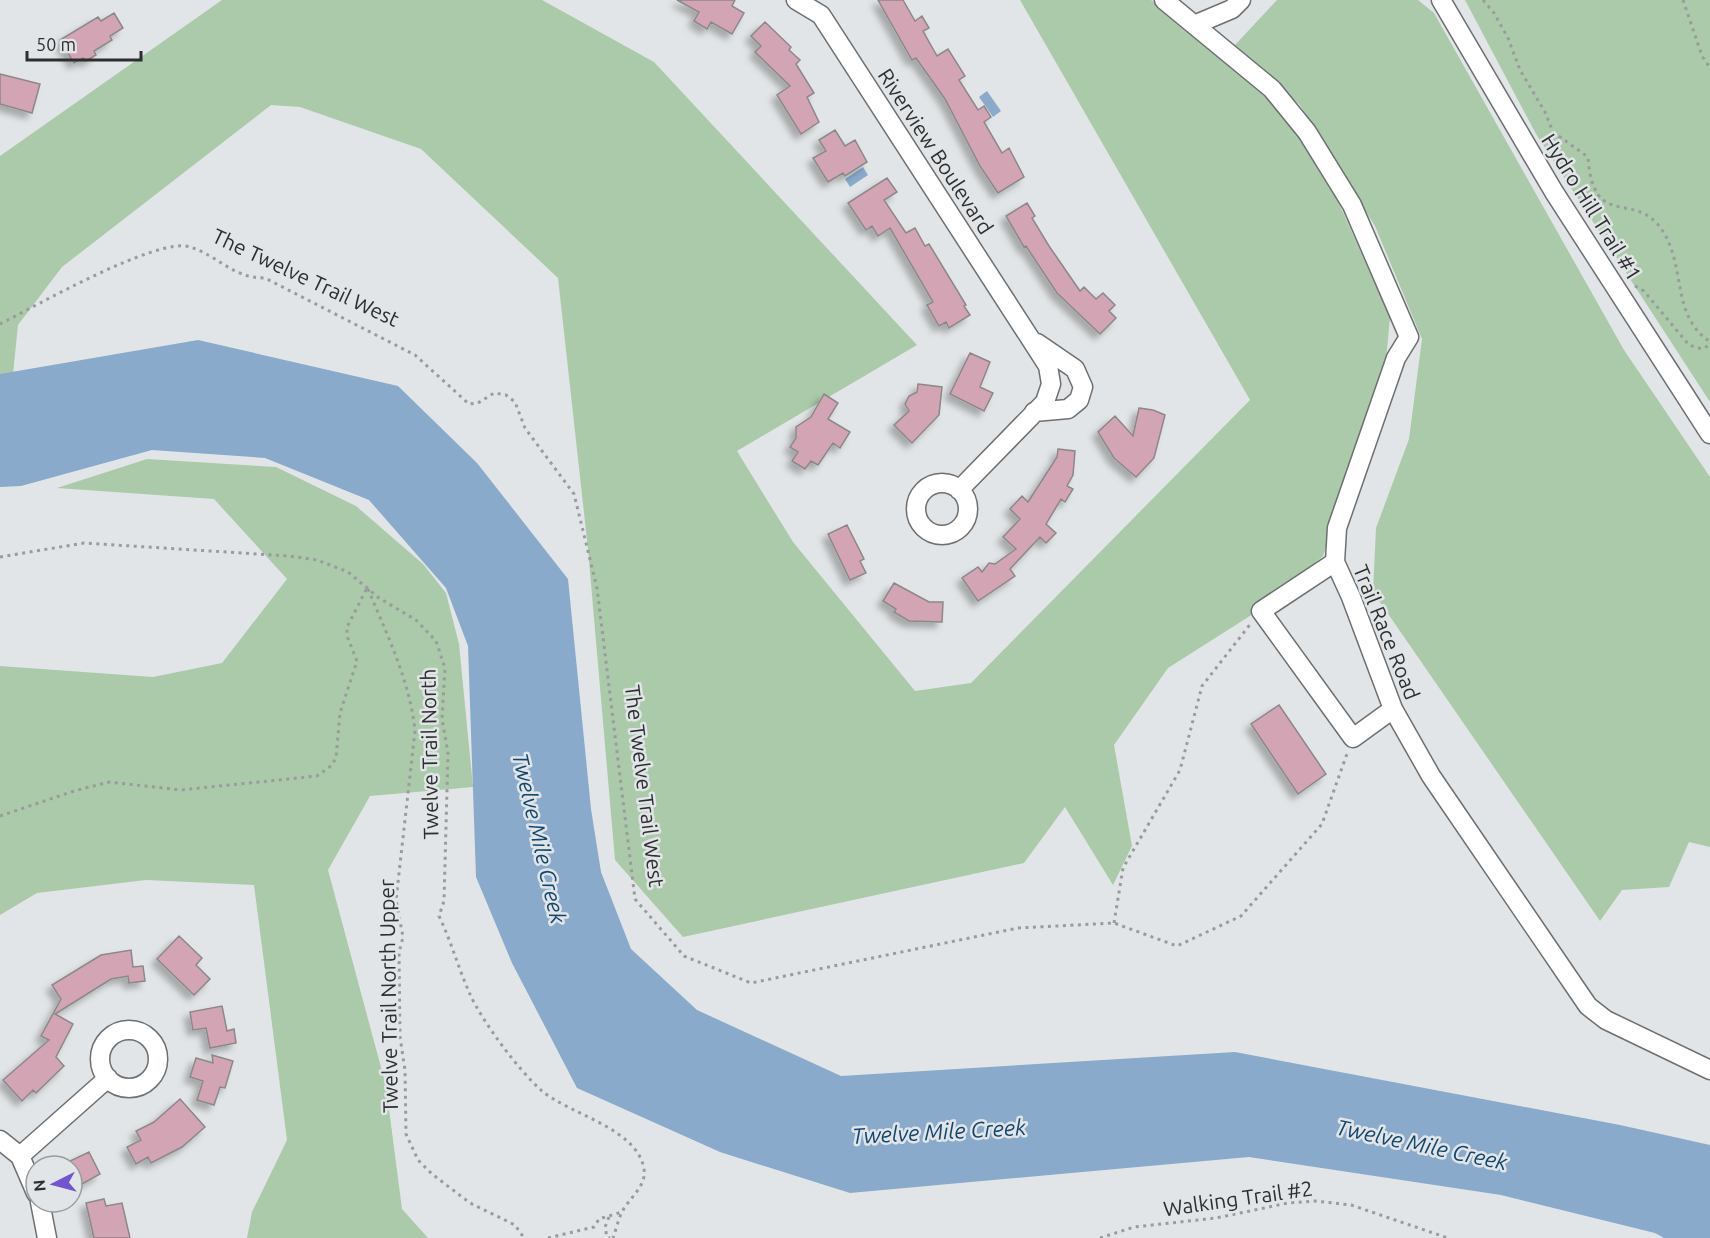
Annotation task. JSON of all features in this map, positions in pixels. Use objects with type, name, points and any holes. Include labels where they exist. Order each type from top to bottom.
[{"type":"street","name":"Riverview Boulevard","points":[[796,0],[821,15],[1046,362],[1051,379],[1047,399],[959,490]]},
{"type":"street","name":"Trail Race Road","points":[[1164,0],[1272,89],[1307,132],[1352,205],[1409,337],[1396,358],[1337,528],[1335,562],[1352,597],[1393,709],[1431,776],[1588,1006],[1606,1020],[1710,1070]]},
{"type":"street","points":[[1194,25],[1232,9],[1241,0]]},
{"type":"street","name":"Hydro Hill Trail #1","points":[[1441,0],[1554,192],[1710,434]]},
{"type":"street","name":"Riverview Boulevard","points":[[1028,337],[1075,369],[1083,387],[1079,400],[1068,409],[1034,412]]},
{"type":"street","points":[[1335,562],[1261,611],[1353,738],[1393,709]]},
{"type":"street","points":[[20,1156],[108,1078]]},
{"type":"street","points":[[0,1140],[20,1156],[24,1165]]},
{"type":"street","points":[[42,1214],[47,1238]]},
{"type":"path","points":[[1483,0],[1494,13],[1508,38],[1520,70],[1545,112],[1553,132],[1588,157],[1590,182],[1598,197],[1613,205],[1643,214],[1661,228],[1672,249],[1684,311],[1696,332],[1710,343],[1702,349],[1689,345],[1644,291],[1615,277],[1610,280]]},
{"type":"path","points":[[1683,0],[1702,56],[1710,68]]},
{"type":"path","name":"The Twelve Trail West","points":[[0,324],[122,263],[169,247],[189,246],[248,278],[265,278],[415,355],[469,404],[478,403],[494,393],[506,395],[515,402],[525,428],[574,494],[597,588],[635,899],[684,956],[751,983],[1018,928],[1114,923],[1177,946],[1241,916],[1322,824],[1353,738]]},
{"type":"path","name":"Twelve Trail North","points":[[0,557],[84,543],[289,556],[317,561],[348,572],[367,588],[416,620],[435,640],[445,668],[442,719],[448,753],[444,901],[439,916],[454,948],[470,993],[508,1052],[542,1090],[570,1109],[622,1136],[637,1150],[644,1170],[641,1187],[622,1212],[612,1238]]},
{"type":"path","points":[[0,816],[74,791],[109,782],[181,790],[317,776],[331,766],[336,758],[340,713],[357,661],[347,636],[347,627],[367,588]]},
{"type":"path","name":"Twelve Trail North Upper","points":[[367,588],[400,668],[412,707],[415,731],[396,900],[403,937],[399,953],[400,1037],[405,1070],[406,1134],[418,1160],[432,1174],[470,1203],[515,1225],[524,1238]]},
{"type":"path","points":[[1114,923],[1123,868],[1180,770],[1202,686],[1261,611]]},
{"type":"path","name":"Walking Trail #2","points":[[1100,1238],[1134,1227],[1216,1218],[1288,1203],[1315,1201],[1351,1205],[1448,1238]]},
{"type":"path","points":[[548,1238],[594,1227],[600,1218],[622,1212]]},
{"type":"path","points":[[609,1217],[605,1227],[607,1237],[612,1238]]},
{"type":"green space","points":[[222,0],[542,0],[654,62],[917,345],[737,451],[793,542],[915,691],[971,683],[1250,400],[1020,0],[1151,0],[1264,91],[1319,159],[1390,317],[1383,393],[1323,556],[1253,614],[1168,668],[1114,745],[1132,846],[1113,885],[1065,807],[1024,863],[683,937],[615,860],[588,549],[558,278],[421,149],[300,107],[271,105],[62,267],[18,325],[13,374],[0,375],[0,156]]},
{"type":"green space","points":[[1277,0],[1418,0],[1434,13],[1624,350],[1710,477],[1710,847],[1689,842],[1669,887],[1622,890],[1600,921],[1373,592],[1376,528],[1409,439],[1422,339],[1375,226],[1300,105],[1235,45]]},
{"type":"green space","points":[[1465,0],[1710,0],[1710,402],[1536,134]]},
{"type":"green space","points":[[147,459],[276,467],[356,506],[423,564],[446,593],[459,644],[473,787],[370,796],[328,870],[386,1086],[402,1209],[428,1238],[247,1238],[252,1212],[287,1140],[254,885],[146,880],[37,893],[0,915],[0,666],[153,677],[222,663],[287,579],[214,499],[57,488]]},
{"type":"water","points":[[987,91],[1001,111],[993,117],[979,97]]},
{"type":"water","points":[[863,167],[868,175],[850,187],[845,179]]},
{"type":"water","name":"Twelve Mile Creek","points":[[198,340],[398,386],[477,463],[568,579],[591,809],[601,872],[631,949],[697,1010],[841,1076],[1235,1052],[1620,1125],[1710,1145],[1710,1238],[1664,1238],[1655,1233],[1501,1195],[1249,1157],[850,1193],[720,1152],[577,1088],[512,963],[476,877],[468,646],[446,588],[369,500],[265,458],[152,450],[21,486],[0,487],[0,374]]},
{"type":"building","points":[[677,0],[735,0],[732,6],[744,13],[732,34],[711,22],[707,29],[694,21],[699,12]]},
{"type":"building","points":[[878,0],[903,0],[915,21],[922,16],[929,28],[923,31],[937,56],[948,49],[965,76],[959,80],[978,110],[984,106],[991,117],[984,122],[1002,153],[1009,148],[1024,177],[998,193],[980,166],[945,99],[916,58],[912,60]]},
{"type":"building","points":[[114,13],[123,28],[110,36],[112,40],[94,51],[96,55],[86,61],[83,58],[74,63],[60,40],[98,17],[101,21]]},
{"type":"building","points":[[765,22],[791,47],[789,50],[800,60],[796,64],[814,93],[807,97],[819,122],[801,134],[777,95],[790,86],[755,52],[761,46],[751,36]]},
{"type":"building","points":[[0,74],[40,84],[32,113],[0,104]]},
{"type":"building","points":[[835,130],[845,146],[855,140],[867,162],[845,176],[843,173],[828,182],[813,158],[826,151],[819,140]]},
{"type":"building","points":[[887,178],[897,192],[884,200],[906,233],[915,228],[925,246],[929,244],[966,305],[964,306],[970,315],[949,328],[946,322],[939,326],[927,305],[933,302],[890,228],[878,236],[872,226],[866,230],[848,203]]},
{"type":"building","points":[[1027,203],[1035,216],[1032,218],[1080,291],[1084,287],[1096,299],[1103,293],[1115,305],[1109,311],[1116,318],[1100,334],[1057,293],[1026,246],[1024,247],[1006,216]]},
{"type":"building","points":[[970,353],[990,362],[980,387],[993,393],[984,411],[950,394]]},
{"type":"building","points":[[918,384],[942,387],[939,415],[912,443],[894,425],[909,411],[905,404],[909,396],[917,392]]},
{"type":"building","points":[[824,394],[838,403],[828,419],[850,432],[840,448],[833,443],[818,465],[811,461],[805,469],[792,461],[798,452],[790,447],[796,438],[796,427],[811,417]]},
{"type":"building","points":[[1139,408],[1165,415],[1154,458],[1136,477],[1114,458],[1098,432],[1115,416],[1133,436]]},
{"type":"building","points":[[1058,449],[1075,451],[1073,475],[1067,486],[1073,489],[1065,502],[1061,499],[1046,524],[1056,533],[1046,543],[1040,537],[1010,569],[1015,576],[978,601],[962,578],[978,567],[982,572],[989,563],[995,564],[1016,549],[1003,537],[1020,519],[1010,509],[1022,496],[1028,502],[1057,457]]},
{"type":"building","points":[[847,525],[864,559],[860,561],[866,573],[850,580],[828,534]]},
{"type":"building","points":[[894,583],[929,602],[943,602],[942,622],[909,621],[894,612],[896,609],[883,601]]},
{"type":"building","points":[[1279,705],[1326,774],[1298,794],[1251,724]]},
{"type":"building","points":[[179,936],[202,958],[196,965],[210,979],[194,995],[157,959]]},
{"type":"building","points":[[131,950],[133,967],[143,966],[145,981],[129,983],[128,976],[111,979],[55,1014],[73,1024],[56,1057],[64,1066],[36,1093],[33,1090],[22,1101],[3,1080],[49,1040],[41,1036],[61,999],[52,985],[101,955]]},
{"type":"building","points":[[222,1006],[227,1031],[234,1029],[236,1043],[210,1048],[206,1028],[193,1030],[190,1012]]},
{"type":"building","points":[[212,1055],[233,1061],[225,1088],[220,1087],[214,1105],[197,1100],[203,1081],[190,1077],[196,1058],[213,1063]]},
{"type":"building","points":[[180,1099],[205,1127],[182,1147],[151,1163],[148,1157],[136,1164],[127,1147],[141,1140],[136,1131],[154,1122]]},
{"type":"building","points":[[89,1152],[100,1174],[84,1183],[84,1154]]},
{"type":"building","points":[[104,1199],[106,1206],[122,1203],[130,1238],[94,1238],[86,1203]]}]
